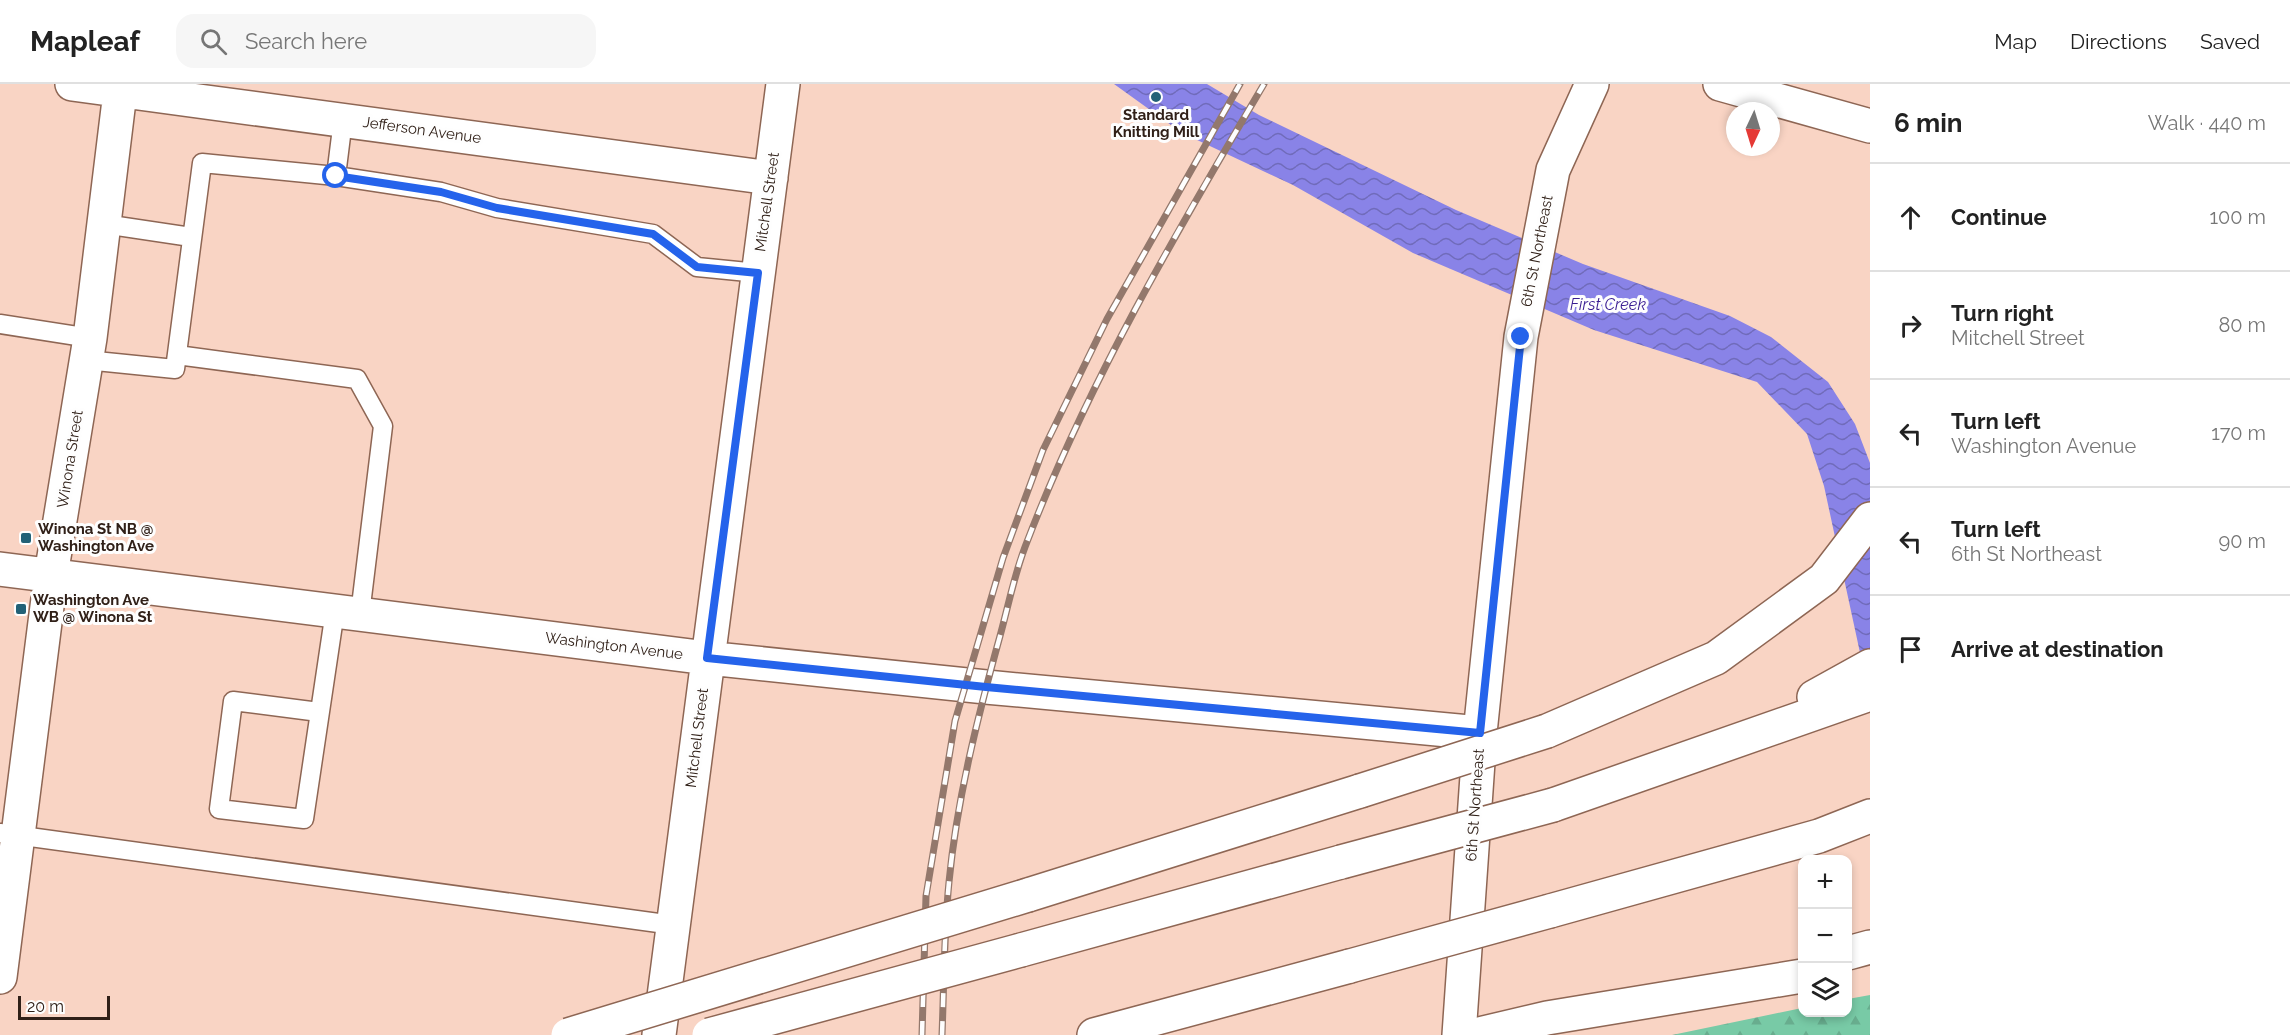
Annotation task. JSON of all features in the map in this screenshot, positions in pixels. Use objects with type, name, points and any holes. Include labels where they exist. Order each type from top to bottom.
[{"type":"main road","name":"Jefferson Avenue","points":[[72,84],[121,87],[343,120],[771,178]]},
{"type":"main road","name":"Mitchell Street","points":[[659,1035],[783,84]]},
{"type":"main road","name":"6th St Northeast","points":[[1459,1035],[1480,733],[1521,337],[1553,171],[1592,84]]},
{"type":"main road","points":[[1720,84],[1870,126]]},
{"type":"main road","name":"Winona Street","points":[[0,977],[8,834],[88,349],[121,87]]},
{"type":"main road","points":[[568,1035],[1028,895],[1547,731],[1716,658],[1824,579],[1870,519]]},
{"type":"main road","name":"Washington Avenue","points":[[0,569],[707,658],[986,687],[1480,733]]},
{"type":"main road","points":[[1720,747],[1870,666]]},
{"type":"main road","points":[[709,1035],[1553,804],[1870,694]]},
{"type":"main road","points":[[1094,1035],[1740,859],[1819,836],[1870,816]]},
{"type":"main road","points":[[1852,952],[1870,947]]},
{"type":"main road","points":[[1852,969],[1870,967]]},
{"type":"main road","points":[[1742,985],[1798,968]]},
{"type":"main road","points":[[1475,1035],[1547,1018],[1798,977]]},
{"type":"lane","points":[[336,176],[343,120]]},
{"type":"lane","points":[[0,324],[88,349],[175,369],[202,163],[336,176],[441,192],[497,208],[653,234],[697,267],[758,273]]},
{"type":"lane","points":[[104,224],[191,237]]},
{"type":"lane","points":[[177,355],[357,378],[383,426],[348,612],[319,712],[304,819],[219,809],[233,701],[319,712]]},
{"type":"lane","points":[[8,834],[673,925]]},
{"type":"green space","points":[[1870,995],[1870,1035],[1672,1035],[1798,1009],[1798,1017],[1852,1017],[1852,998]]},
{"type":"water","name":"First Creek","points":[[1114,84],[1207,84],[1259,115],[1456,210],[1583,264],[1730,316],[1771,337],[1828,382],[1855,424],[1870,463],[1870,699],[1824,486],[1807,434],[1757,382],[1594,330],[1413,253],[1293,185],[1195,139],[1171,125]]},
{"type":"railway","points":[[922,1035],[926,896],[955,721],[1003,558],[1043,450],[1107,319],[1240,84]]},
{"type":"railway","points":[[942,1035],[947,901],[957,819],[976,727],[1021,558],[1049,486],[1105,368],[1166,253],[1264,84]]},
{"type":"place","name":"Standard Knitting Mill","points":[[1156,97]]},
{"type":"place","name":"Winona St NB @ Washington Ave","points":[[26,538]]},
{"type":"place","name":"Washington Ave WB @ Winona St","points":[[21,609]]},
{"type":"route","points":[[336,176],[441,192],[497,208],[653,234],[697,267],[758,273],[707,658],[986,687],[1480,733],[1521,337]]}]
